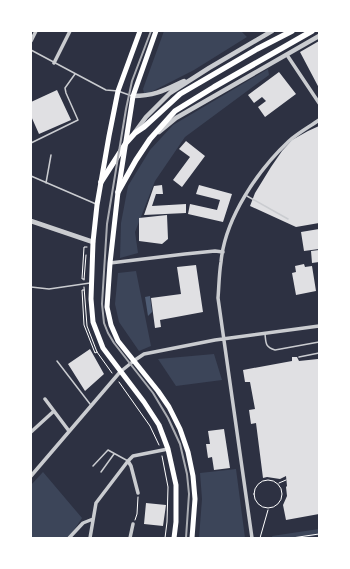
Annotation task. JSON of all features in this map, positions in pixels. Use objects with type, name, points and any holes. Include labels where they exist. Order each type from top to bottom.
[{"type":"highway","points":[[101,182],[126,143],[135,132],[144,126],[180,94],[257,49],[292,31]]},
{"type":"highway","points":[[118,192],[150,139],[175,111],[312,31]]},
{"type":"main road","points":[[140,31],[118,91],[101,182],[93,242],[91,299],[93,322],[103,348],[144,402],[159,425],[168,449],[176,485],[176,522],[174,538]]},
{"type":"main road","points":[[156,31],[133,96],[118,192],[110,263],[107,307],[111,325],[118,341],[169,407],[180,429],[188,452],[193,476],[195,498],[192,538]]},
{"type":"street","points":[[31,42],[36,31]]},
{"type":"street","points":[[54,63],[70,31]]},
{"type":"street","points":[[135,132],[146,117],[170,93],[272,31]]},
{"type":"street","points":[[150,139],[176,118],[319,36]]},
{"type":"street","points":[[287,55],[319,103]]},
{"type":"street","points":[[133,96],[145,96],[161,93],[209,68]]},
{"type":"street","points":[[252,538],[218,298],[221,261],[234,216],[245,195],[268,164],[290,140],[319,120]]},
{"type":"street","points":[[31,221],[93,242]]},
{"type":"street","points":[[110,263],[215,251],[223,252]]},
{"type":"street","points":[[31,476],[120,372],[144,354],[223,339],[319,326]]},
{"type":"street","points":[[46,399],[69,431]]},
{"type":"street","points":[[31,432],[54,411]]},
{"type":"street","points":[[90,538],[96,503],[128,461],[133,456],[168,449]]},
{"type":"street","points":[[128,461],[131,466],[138,493]]},
{"type":"street","points":[[69,538],[83,523],[93,519]]},
{"type":"street","points":[[130,538],[133,524]]},
{"type":"lane","points":[[31,50],[106,90],[118,91],[133,96]]},
{"type":"lane","points":[[31,143],[78,120],[65,88],[75,74]]},
{"type":"lane","points":[[46,183],[51,155]]},
{"type":"lane","points":[[31,176],[97,205]]},
{"type":"lane","points":[[245,195],[288,219]]},
{"type":"lane","points":[[31,287],[49,290],[92,283]]},
{"type":"lane","points":[[264,334],[269,348],[275,350],[319,342]]},
{"type":"lane","points":[[299,357],[319,353]]},
{"type":"lane","points":[[57,361],[91,406]]},
{"type":"lane","points":[[93,466],[108,450],[128,461]]},
{"type":"lane","points":[[101,472],[114,454]]},
{"type":"path","points":[[84,279],[87,247]]},
{"type":"path","points":[[84,290],[82,290],[84,325],[95,353],[97,352],[150,426],[160,450]]},
{"type":"path","points":[[165,538],[168,487],[162,456],[164,456],[170,488],[170,509]]},
{"type":"path","points":[[264,480],[269,480],[278,484],[283,492],[281,502],[274,508],[269,509],[264,508],[254,499],[255,490],[264,480]]},
{"type":"path","points":[[278,484],[286,480]]},
{"type":"path","points":[[133,524],[137,514],[138,493]]},
{"type":"path","points":[[260,538],[269,509]]},
{"type":"path","points":[[292,538],[319,534]]},
{"type":"shaded area","points":[[164,31],[241,31],[247,37],[194,70],[149,93],[144,93],[143,89]]},
{"type":"shaded area","points":[[268,69],[269,75],[185,137],[155,181],[135,232],[138,253],[120,258],[121,223],[128,186],[150,150],[173,125]]},
{"type":"shaded area","points":[[136,271],[151,346],[139,351],[119,322],[115,304],[118,273]]},
{"type":"shaded area","points":[[150,296],[152,312],[148,316],[145,297]]},
{"type":"shaded area","points":[[214,354],[222,380],[176,386],[158,359]]},
{"type":"shaded area","points":[[236,469],[245,538],[199,538],[202,499],[200,473]]},
{"type":"shaded area","points":[[43,472],[82,518],[72,533],[66,538],[31,538],[31,485]]},
{"type":"shaded area","points":[[319,529],[319,535],[302,538],[273,538],[272,536]]},
{"type":"building","points":[[319,41],[319,88],[300,52]]},
{"type":"building","points":[[279,72],[296,94],[265,117],[258,107],[266,101],[262,97],[254,103],[248,95]]},
{"type":"building","points":[[57,90],[71,120],[39,134],[31,116],[31,102]]},
{"type":"building","points":[[319,126],[319,223],[296,227],[250,206],[255,193],[282,151],[292,140]]},
{"type":"building","points":[[186,141],[205,156],[182,187],[173,180],[190,157],[179,149]]},
{"type":"building","points":[[162,185],[163,194],[156,194],[152,206],[186,204],[186,213],[144,215],[154,186]]},
{"type":"building","points":[[199,185],[232,194],[223,222],[188,214],[190,204],[217,210],[220,200],[196,194]]},
{"type":"building","points":[[167,215],[168,239],[162,244],[139,241],[139,218]]},
{"type":"building","points":[[319,229],[319,249],[304,251],[301,232]]},
{"type":"building","points":[[319,250],[319,262],[312,263],[311,251]]},
{"type":"building","points":[[304,264],[305,267],[312,266],[316,291],[296,295],[292,273],[296,272],[295,266]]},
{"type":"building","points":[[196,265],[203,312],[160,320],[161,327],[155,328],[151,298],[181,294],[177,267]]},
{"type":"building","points":[[90,349],[104,374],[85,391],[68,364]]},
{"type":"building","points":[[292,357],[297,357],[299,361],[318,359],[319,514],[286,520],[283,505],[287,496],[286,476],[280,479],[267,477],[263,478],[256,423],[251,424],[249,410],[255,409],[250,382],[245,382],[243,370],[292,361]]},
{"type":"building","points":[[224,429],[230,468],[214,470],[212,457],[208,458],[206,444],[210,444],[208,431]]},
{"type":"building","points":[[146,503],[166,505],[163,526],[144,524]]},
{"type":"railway","points":[[151,31],[132,81],[126,109],[107,224],[102,304],[104,323],[108,333],[153,393],[168,418],[180,444],[187,474],[189,494],[186,538]]}]
